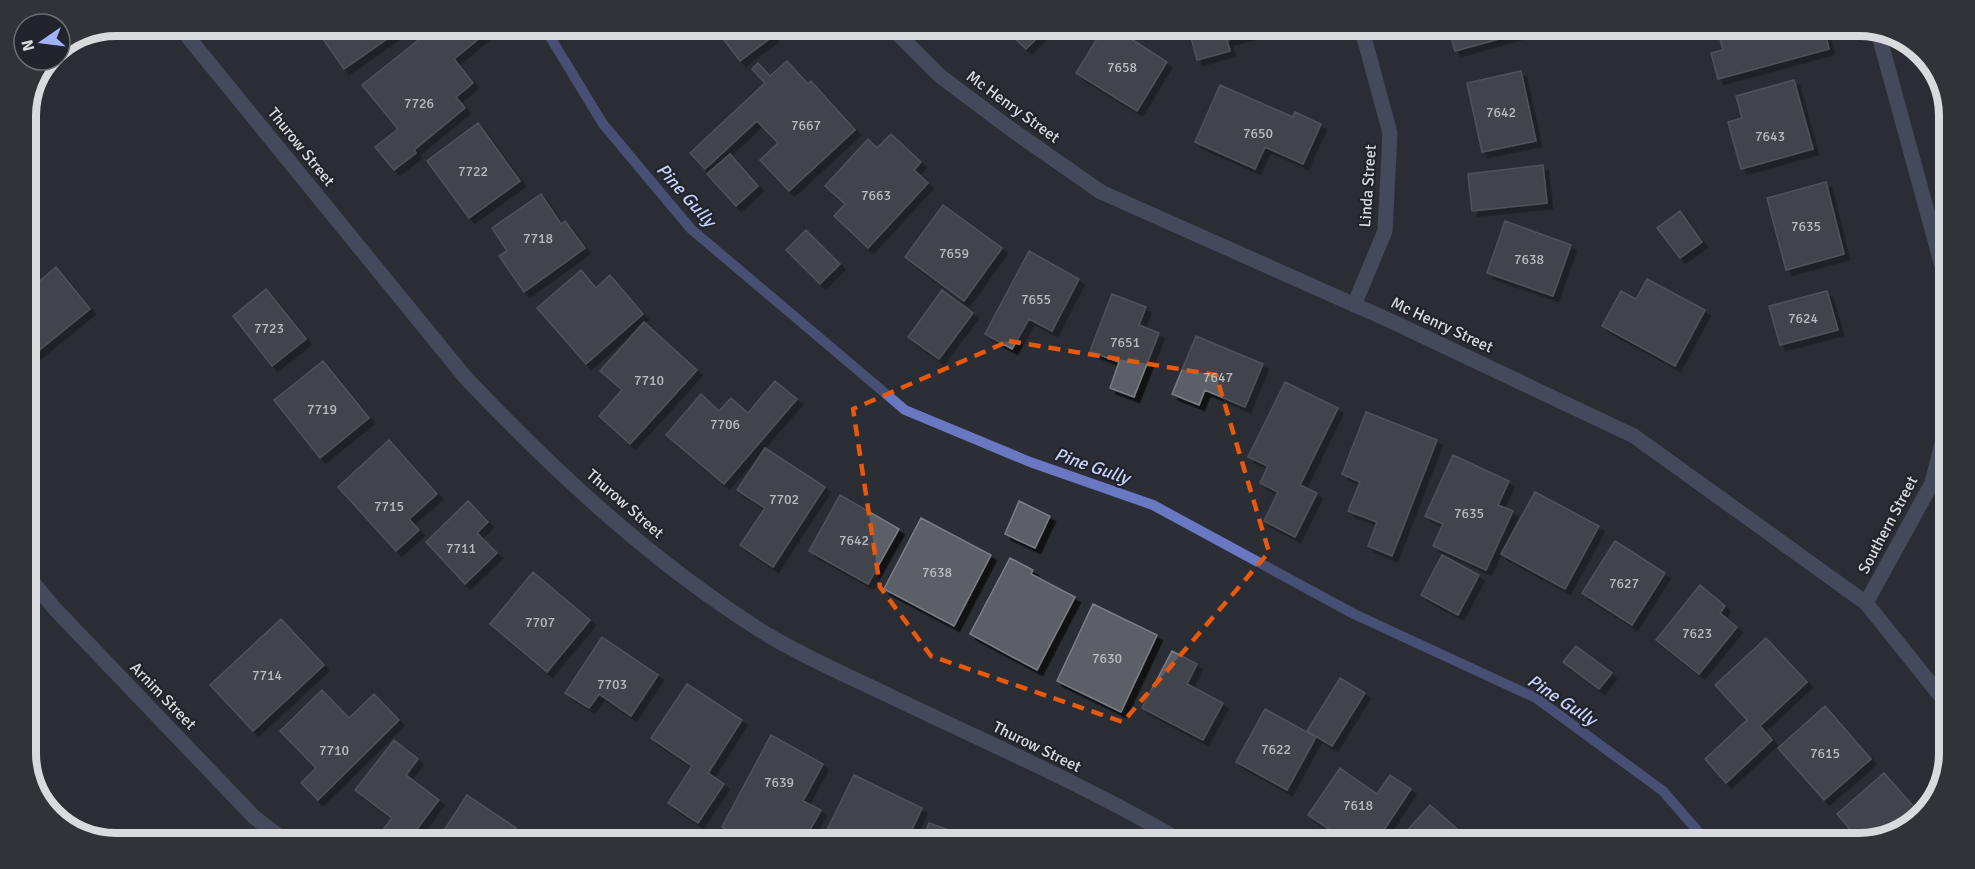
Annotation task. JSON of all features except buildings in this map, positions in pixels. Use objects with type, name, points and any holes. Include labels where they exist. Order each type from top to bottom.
[{"type":"street","name":"Thurow Street","points":[[187,36],[465,377],[508,422],[632,536],[683,577],[768,635],[822,664],[1132,812],[1167,833]]},
{"type":"street","name":"Mc Henry Street","points":[[901,36],[940,76],[1101,192],[1354,305],[1634,436],[1866,603],[1939,694]]},
{"type":"street","name":"Linda Street","points":[[1354,305],[1385,231],[1390,133],[1364,36]]},
{"type":"street","points":[[1880,39],[1939,255]]},
{"type":"street","name":"Southern Street","points":[[1866,603],[1932,483],[1939,455]]},
{"type":"street","name":"Arnim Street","points":[[36,586],[55,609],[254,817],[275,833]]},
{"type":"highlighted area","points":[[1009,341],[1216,375],[1269,552],[1123,722],[931,656],[880,587],[853,409]]},
{"type":"waterway","name":"Pine Gully","points":[[549,36],[603,124],[691,229],[905,410],[1030,462],[1153,505],[1354,614],[1536,698],[1663,791],[1699,833]]}]
